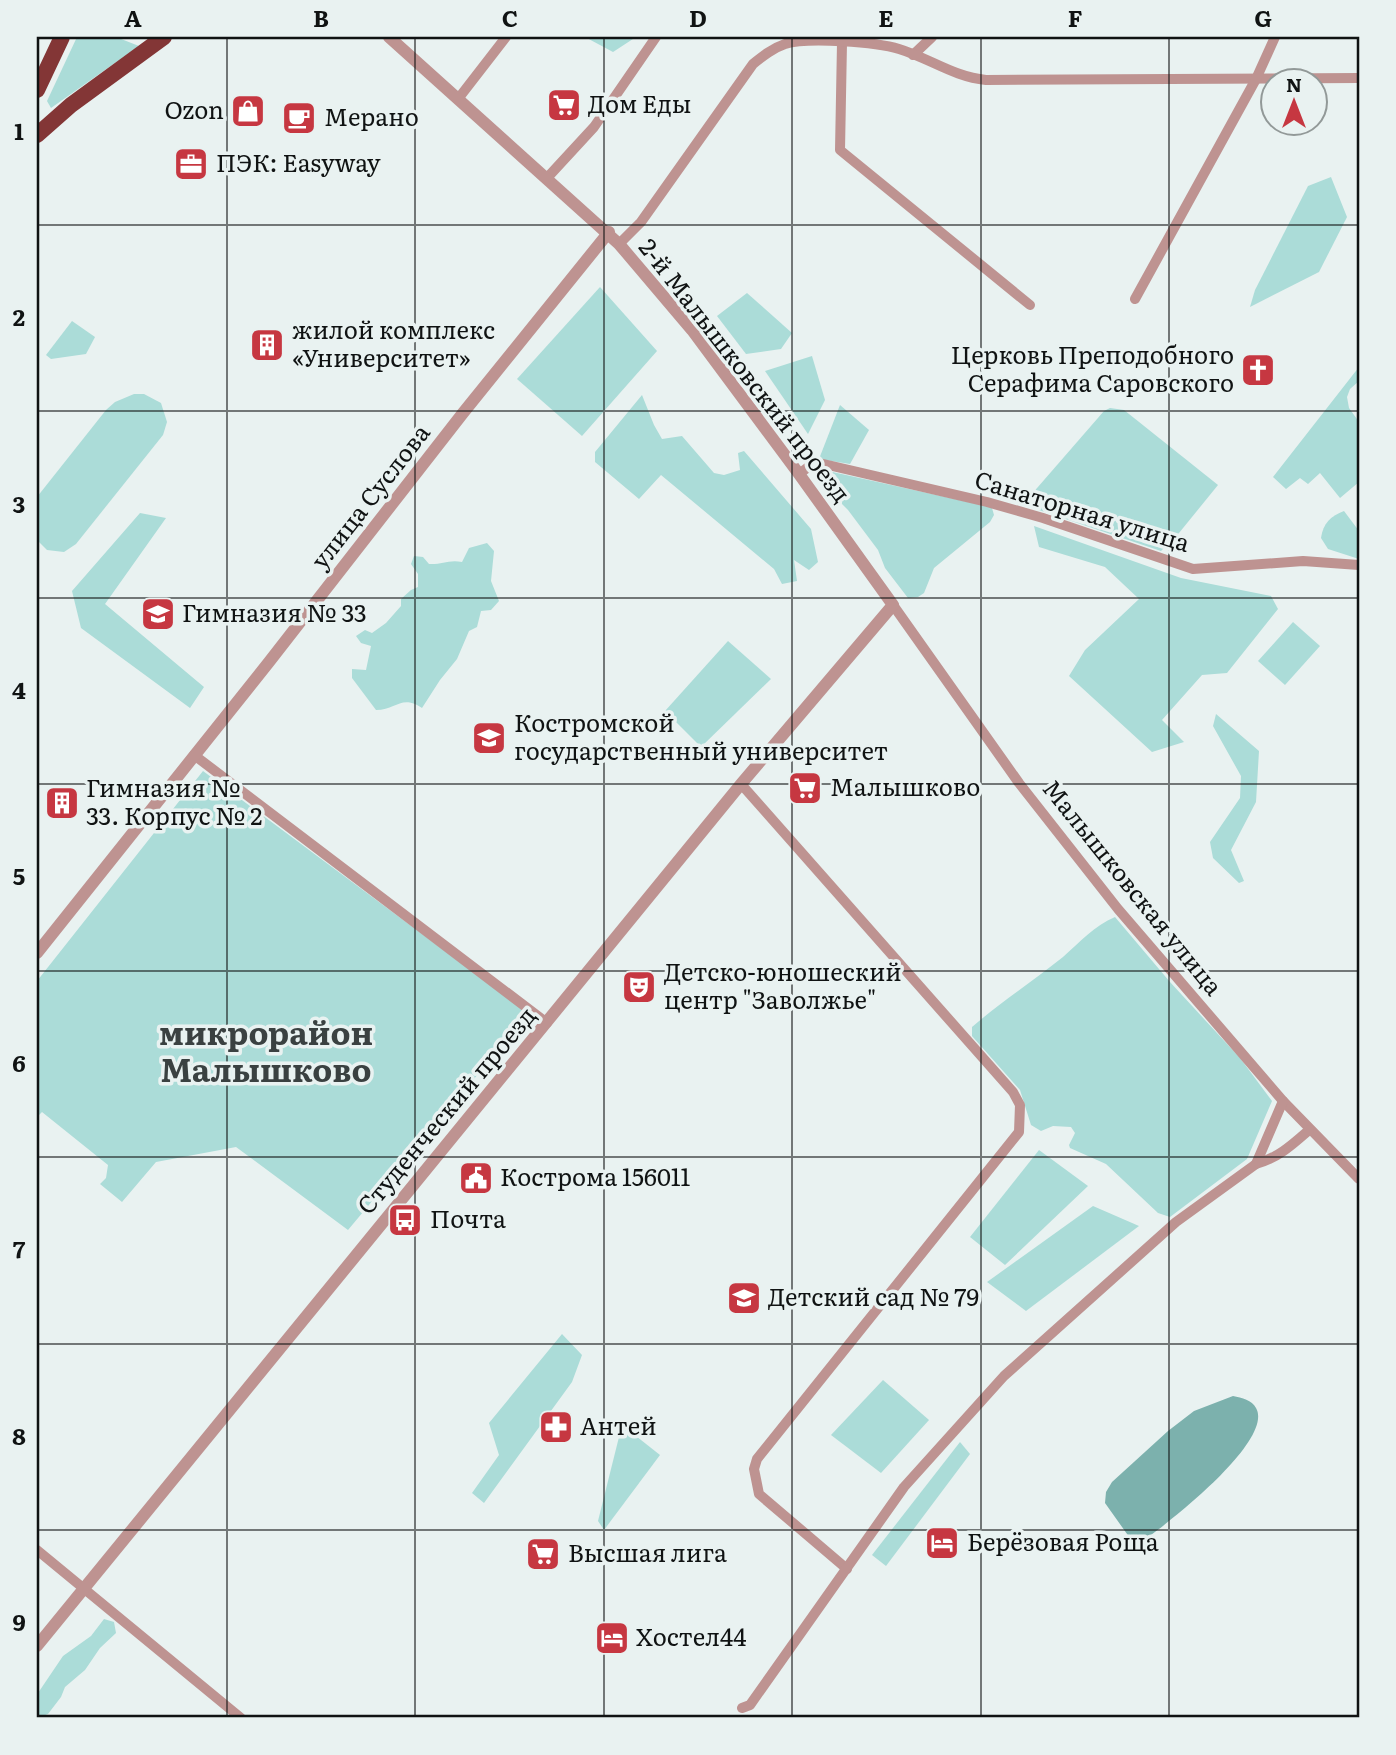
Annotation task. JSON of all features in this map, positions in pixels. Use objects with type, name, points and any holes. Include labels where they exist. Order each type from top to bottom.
[{"type":"highway","points":[[37,90],[62,37]]},
{"type":"highway","points":[[37,135],[71,106],[164,37]]},
{"type":"street","name":"2-й Малышковский проезд","points":[[389,37],[609,232],[692,330],[800,474],[893,606]]},
{"type":"street","points":[[458,99],[506,37]]},
{"type":"street","points":[[547,178],[594,127],[656,37]]},
{"type":"street","points":[[914,55],[932,37]]},
{"type":"street","points":[[1135,299],[1256,79],[1275,37]]},
{"type":"street","points":[[619,244],[641,222],[753,64],[770,50],[786,44],[802,41],[882,45],[914,55],[956,74],[986,80],[1359,78]]},
{"type":"street","points":[[842,43],[840,150],[1030,304]]},
{"type":"street","name":"улица Суслова","points":[[37,953],[609,232]]},
{"type":"street","name":"Санаторная улица","points":[[800,474],[815,462],[987,502],[1043,518],[1193,569],[1303,561],[1359,565]]},
{"type":"street","name":"Студенческий проезд","points":[[37,1646],[741,784],[893,606]]},
{"type":"street","name":"Малышковская улица","points":[[893,606],[1019,783],[1118,909],[1283,1101],[1359,1180]]},
{"type":"street","points":[[194,755],[547,1023]]},
{"type":"street","points":[[741,784],[1013,1092],[1020,1105],[1019,1132],[757,1458],[754,1469],[759,1494],[847,1569]]},
{"type":"street","points":[[1256,1164],[1283,1101]]},
{"type":"street","points":[[742,1708],[750,1705],[904,1487],[1003,1376],[1176,1222],[1256,1164],[1269,1160],[1309,1130]]},
{"type":"street","points":[[37,1550],[241,1718]]},
{"type":"shaded area","points":[[77,37],[116,37],[139,46],[51,108],[47,101]]},
{"type":"shaded area","points":[[585,37],[636,37],[613,52]]},
{"type":"shaded area","points":[[1331,177],[1347,217],[1319,272],[1250,307],[1255,290],[1308,186]]},
{"type":"shaded area","points":[[600,287],[657,351],[582,436],[517,379]]},
{"type":"shaded area","points":[[747,293],[792,333],[781,349],[746,354],[717,316]]},
{"type":"shaded area","points":[[72,321],[95,337],[86,354],[51,359],[46,355]]},
{"type":"shaded area","points":[[812,356],[825,400],[808,434],[765,371]]},
{"type":"shaded area","points":[[1359,367],[1359,381],[1350,389],[1347,397],[1349,408],[1359,422],[1359,482],[1340,498],[1320,473],[1308,484],[1300,478],[1286,489],[1273,477]]},
{"type":"shaded area","points":[[134,394],[144,394],[161,403],[167,422],[163,435],[76,544],[64,552],[47,550],[37,540],[37,497],[106,410],[115,402]]},
{"type":"shaded area","points":[[642,395],[662,439],[682,436],[714,473],[724,475],[740,470],[738,453],[744,451],[811,529],[818,562],[809,570],[794,560],[797,581],[782,584],[774,569],[661,475],[639,499],[595,462],[595,452]]},
{"type":"shaded area","points":[[840,405],[869,430],[850,464],[819,459]]},
{"type":"shaded area","points":[[1110,408],[1124,410],[1218,485],[1161,551],[1030,507],[1031,495],[1104,411]]},
{"type":"shaded area","points":[[828,471],[986,506],[992,508],[994,515],[990,522],[934,568],[924,593],[908,598],[885,568],[878,550],[848,510],[823,485],[822,475]]},
{"type":"shaded area","points":[[1344,511],[1359,531],[1359,559],[1328,549],[1321,538],[1328,521]]},
{"type":"shaded area","points":[[140,513],[166,518],[105,604],[204,687],[190,708],[81,628],[72,591]]},
{"type":"shaded area","points":[[1034,526],[1181,578],[1271,596],[1278,609],[1227,673],[1202,675],[1162,720],[1184,742],[1152,752],[1069,676],[1085,650],[1139,599],[1105,567],[1039,547]]},
{"type":"shaded area","points":[[487,543],[494,551],[491,581],[499,601],[491,610],[481,611],[477,627],[469,631],[457,659],[422,708],[404,702],[376,710],[352,678],[352,669],[366,670],[371,646],[361,643],[356,636],[365,630],[372,633],[386,623],[401,606],[401,599],[418,587],[418,574],[411,564],[414,556],[423,557],[429,564],[462,562],[469,548]]},
{"type":"shaded area","points":[[1293,622],[1320,646],[1285,685],[1258,661]]},
{"type":"shaded area","points":[[728,641],[771,679],[701,747],[665,711]]},
{"type":"shaded area","points":[[1216,714],[1259,751],[1256,802],[1231,850],[1244,881],[1239,883],[1213,858],[1210,842],[1240,798],[1241,776],[1213,726]]},
{"type":"shaded area","points":[[203,771],[528,1013],[446,1113],[443,1111],[438,1117],[440,1120],[348,1230],[236,1147],[156,1162],[122,1202],[100,1184],[106,1178],[108,1165],[42,1112],[37,1117],[37,981]]},
{"type":"shaded area","points":[[1115,917],[1240,1058],[1272,1101],[1247,1159],[1170,1217],[1158,1213],[1106,1164],[1070,1148],[1075,1133],[1071,1127],[1053,1126],[1041,1131],[1031,1125],[1020,1090],[972,1036],[972,1027],[1063,957],[1094,929]]},
{"type":"shaded area","points":[[1039,1150],[1088,1186],[1005,1265],[970,1237]]},
{"type":"shaded area","points":[[1093,1206],[1139,1226],[1026,1311],[987,1282]]},
{"type":"shaded area","points":[[562,1334],[582,1355],[572,1382],[484,1503],[472,1493],[499,1455],[489,1423]]},
{"type":"shaded area","points":[[883,1380],[929,1420],[881,1473],[831,1435]]},
{"type":"shaded area","points":[[1233,1396],[1249,1401],[1256,1408],[1257,1423],[1249,1441],[1214,1482],[1170,1521],[1138,1544],[1132,1541],[1105,1503],[1106,1492],[1112,1482],[1194,1411]]},
{"type":"shaded area","points":[[622,1425],[660,1455],[604,1530],[598,1521]]},
{"type":"shaded area","points":[[960,1442],[970,1454],[886,1566],[872,1555]]},
{"type":"shaded area","points":[[104,1619],[114,1622],[116,1633],[100,1648],[85,1670],[65,1687],[48,1714],[37,1718],[38,1693],[63,1656],[91,1636]]},
{"type":"place","name":"Дом Еды","points":[[564,105]]},
{"type":"place","name":"Ozon","points":[[248,111]]},
{"type":"place","name":"Мерано","points":[[299,118]]},
{"type":"place","name":"ПЭК: Easyway","points":[[191,164]]},
{"type":"place","name":"жилой комплекс «Университет»","points":[[267,345]]},
{"type":"place","name":"Церковь Преподобного Серафима Саровского","points":[[1258,370]]},
{"type":"place","name":"Гимназия № 33","points":[[158,614]]},
{"type":"place","name":"Костромской государственный университет","points":[[489,738]]},
{"type":"place","name":"Малышково","points":[[805,788]]},
{"type":"place","name":"Гимназия № 33. Корпус № 2","points":[[62,803]]},
{"type":"place","name":"Детско-юношеский центр \"Заволжье\"","points":[[639,987]]},
{"type":"place","name":"Кострома 156011","points":[[476,1178]]},
{"type":"place","name":"Почта","points":[[405,1220]]},
{"type":"place","name":"Детский сад № 79","points":[[744,1298]]},
{"type":"place","name":"Антей","points":[[556,1427]]},
{"type":"place","name":"Берёзовая Роща","points":[[942,1543]]},
{"type":"place","name":"Высшая лига","points":[[543,1554]]},
{"type":"place","name":"Хостел44","points":[[612,1638]]},
{"type":"district","name":"микрорайон Малышково","points":[[266,1052]]}]
